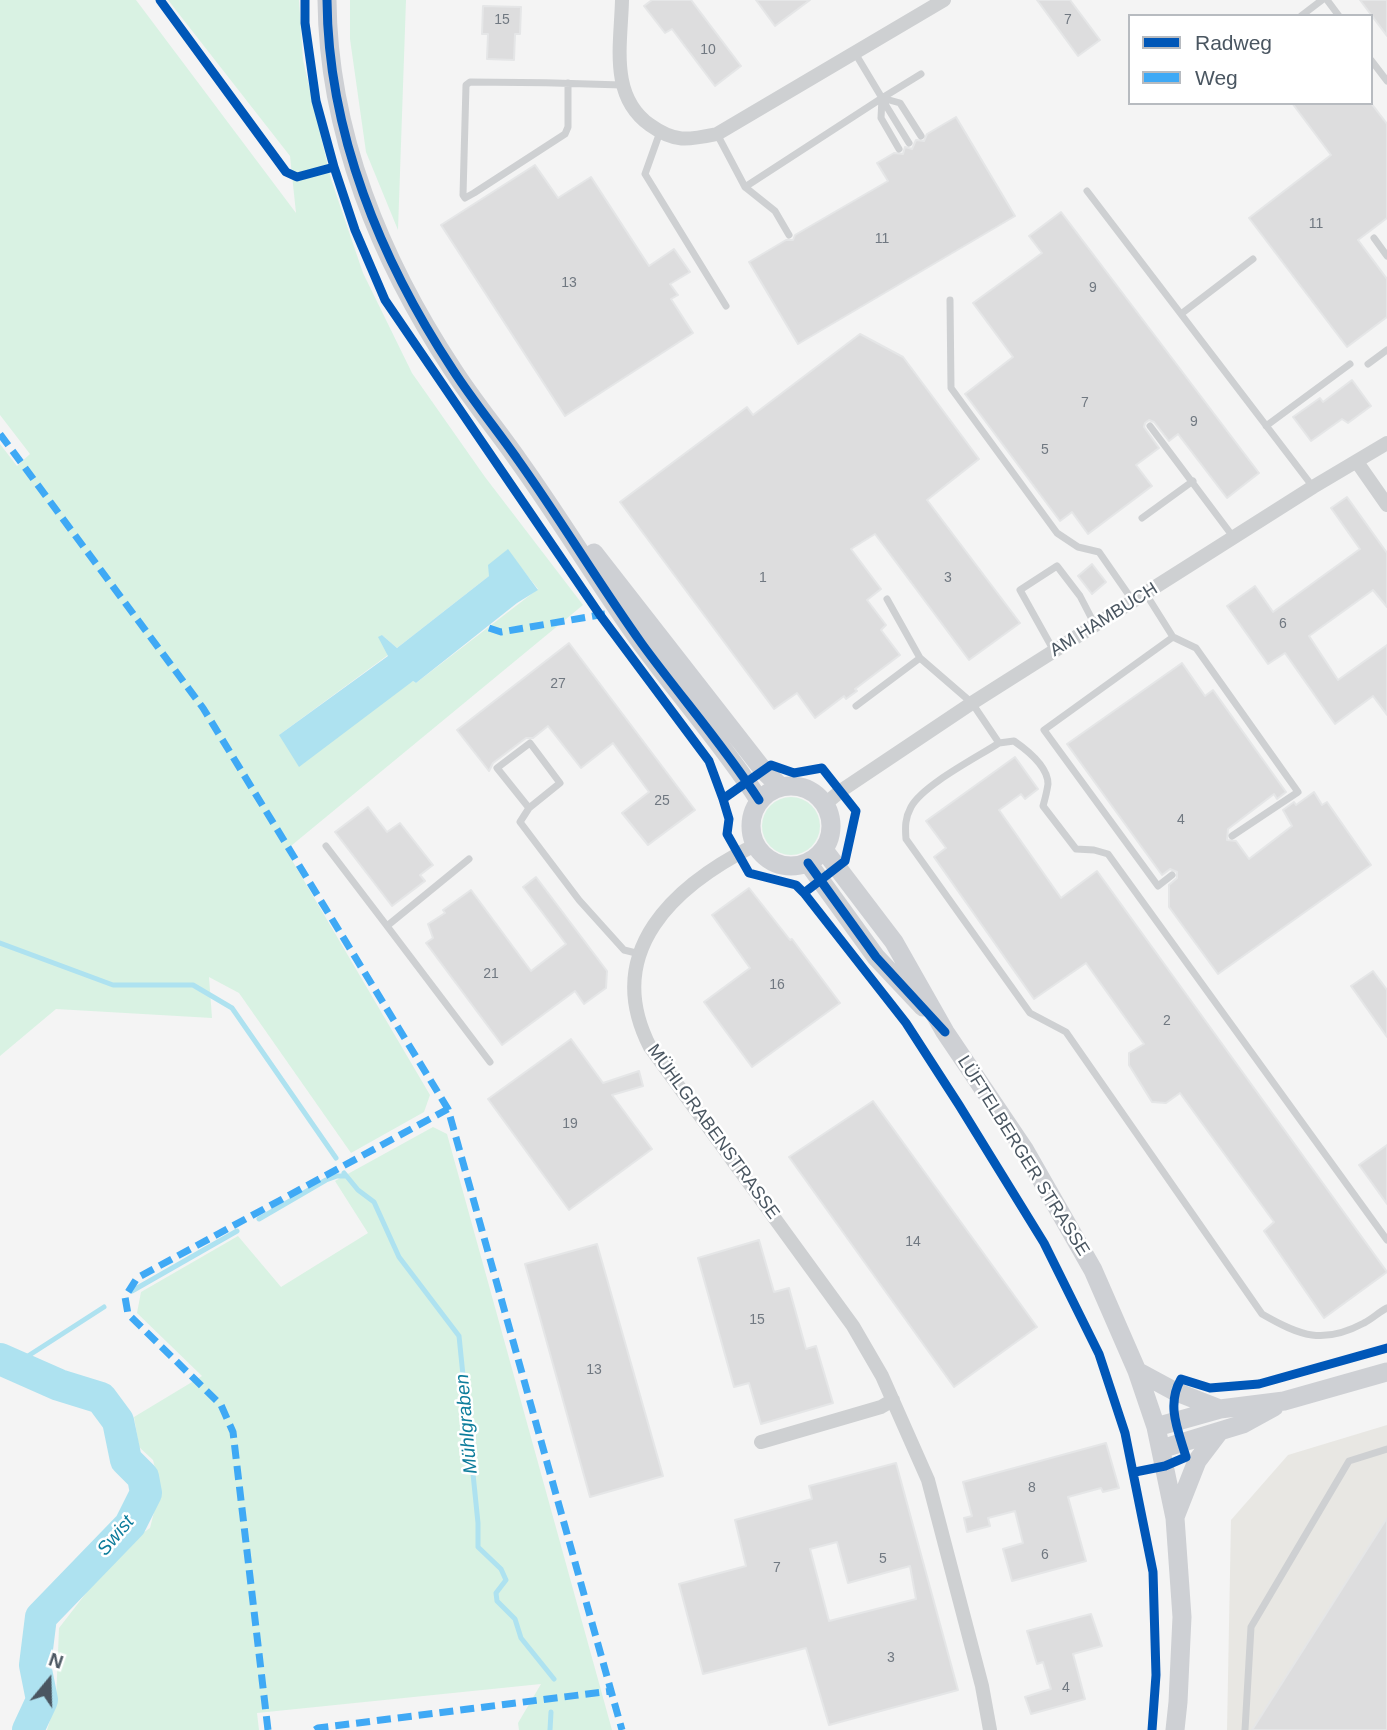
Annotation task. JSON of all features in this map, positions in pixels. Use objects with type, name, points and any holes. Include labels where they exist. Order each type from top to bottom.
[{"type":"main road","points":[[327,0],[332,66],[344,128],[365,204],[403,288],[453,371],[519,461],[619,611],[760,800]]},
{"type":"main road","points":[[519,461],[632,600],[764,771],[781,787]]},
{"type":"main road","points":[[781,787],[806,788],[825,804],[832,827],[829,839],[824,850],[808,863],[784,866],[762,855],[751,834],[753,810],[769,792],[781,787]]},
{"type":"main road","name":"LÜFTELBERGER STRASSE","points":[[824,850],[894,942],[946,1032],[1024,1149],[1093,1269],[1137,1371],[1156,1427],[1175,1518],[1182,1617],[1175,1730]]},
{"type":"main road","name":"LÜFTELBERGER STRASSE","points":[[808,863],[876,957],[946,1032]]},
{"type":"main road","points":[[1137,1371],[1174,1391],[1220,1409]]},
{"type":"main road","points":[[1156,1427],[1220,1409],[1284,1401],[1387,1372]]},
{"type":"main road","points":[[1161,1449],[1243,1424],[1284,1401]]},
{"type":"main road","points":[[1175,1518],[1198,1461],[1219,1432]]},
{"type":"street","points":[[622,0],[620,68],[622,85],[629,103],[636,113],[660,132],[677,139],[694,139],[716,134],[944,0]]},
{"type":"street","name":"AM HAMBUCH","points":[[825,804],[972,703],[1387,443]]},
{"type":"street","points":[[1357,462],[1387,505]]},
{"type":"street","name":"MÜHLGRABENSTRASSE","points":[[755,845],[692,885],[655,920],[640,954],[634,981],[636,1016],[650,1047],[853,1326],[893,1400],[928,1480],[982,1686],[990,1730]]},
{"type":"street","points":[[761,1442],[881,1407],[893,1400]]},
{"type":"lane","points":[[1304,14],[1325,0],[1337,14]]},
{"type":"lane","points":[[855,53],[909,143]]},
{"type":"lane","points":[[1373,63],[1387,81]]},
{"type":"lane","points":[[745,187],[921,74]]},
{"type":"lane","points":[[568,83],[568,127],[565,134],[466,198],[463,195],[466,85],[470,82],[568,83],[622,85]]},
{"type":"lane","points":[[882,98],[900,103],[920,136]]},
{"type":"lane","points":[[882,98],[881,118],[899,149]]},
{"type":"lane","points":[[660,132],[645,174],[726,306]]},
{"type":"lane","points":[[716,134],[745,187],[775,211],[789,235]]},
{"type":"lane","points":[[1087,191],[1313,487]]},
{"type":"lane","points":[[1374,238],[1387,256]]},
{"type":"lane","points":[[1181,314],[1254,259]]},
{"type":"lane","points":[[950,300],[951,387],[1057,533],[1078,547],[1099,552],[1173,638],[1196,648],[1298,792],[1232,836]]},
{"type":"lane","points":[[1368,364],[1387,350]]},
{"type":"lane","points":[[1266,426],[1350,364]]},
{"type":"lane","points":[[1150,426],[1234,538]]},
{"type":"lane","points":[[1142,518],[1192,481]]},
{"type":"lane","points":[[1055,651],[1020,590],[1057,566],[1080,596],[1095,626]]},
{"type":"lane","points":[[887,599],[920,658],[972,703],[999,743]]},
{"type":"lane","points":[[1172,875],[1158,886],[1044,730],[1173,638]]},
{"type":"lane","points":[[856,706],[920,658]]},
{"type":"lane","points":[[1387,1240],[1108,855],[1094,850],[1076,849],[1043,806],[1048,781],[1044,770],[1029,751],[1014,741],[999,743],[921,793],[905,820],[906,839],[1030,1013],[1066,1032],[1262,1314],[1308,1336],[1336,1336],[1367,1322],[1387,1308]]},
{"type":"lane","points":[[529,808],[497,768],[530,743],[560,783],[529,808],[520,822],[562,878],[624,950],[640,954]]},
{"type":"lane","points":[[326,846],[490,1062]]},
{"type":"lane","points":[[387,926],[469,859]]},
{"type":"lane","points":[[1245,1730],[1251,1627],[1349,1461],[1387,1449]]},
{"type":"shaded area","points":[[1387,1425],[1387,1730],[1227,1730],[1231,1520],[1288,1455]]},
{"type":"green space","points":[[0,0],[136,0],[296,213],[290,156],[168,0],[299,0],[303,60],[331,179],[363,273],[412,373],[485,477],[583,605],[286,850],[430,1095],[424,1112],[351,1153],[239,993],[209,977],[212,1018],[56,1009],[0,1056],[0,444],[17,466],[30,454],[0,415]],"holes":[[[507,550],[538,589],[416,683],[413,681],[279,735],[388,655],[382,635],[397,648],[489,576]]]},
{"type":"green space","points":[[350,0],[406,0],[398,230],[366,152],[350,39]]},
{"type":"green space","points":[[791,797],[802,799],[815,810],[820,826],[818,837],[807,850],[791,855],[780,853],[767,842],[762,826],[764,815],[775,802]]},
{"type":"green space","points":[[433,1127],[447,1134],[612,1730],[519,1730],[518,1723],[541,1684],[257,1713],[259,1730],[47,1730],[56,1701],[59,1628],[121,1548],[150,1528],[160,1488],[153,1460],[139,1447],[134,1417],[202,1376],[137,1313],[141,1292],[238,1236],[281,1287],[368,1233],[335,1181]]},
{"type":"water","points":[[508,549],[538,590],[517,603],[416,683],[413,681],[299,767],[279,735],[388,656],[378,637],[382,635],[397,648],[489,576],[488,565]]},
{"type":"building","points":[[652,0],[691,0],[741,66],[715,86],[672,29],[665,33],[644,6]]},
{"type":"building","points":[[756,0],[810,0],[775,26]]},
{"type":"building","points":[[1037,0],[1070,0],[1100,40],[1078,56]]},
{"type":"building","points":[[1360,0],[1387,0],[1387,36],[1373,14]]},
{"type":"building","points":[[483,6],[521,7],[520,34],[515,34],[514,60],[487,59],[488,34],[482,34]]},
{"type":"building","points":[[1294,105],[1373,105],[1387,124],[1387,218],[1358,240],[1387,279],[1387,317],[1347,347],[1249,218],[1331,155]]},
{"type":"building","points":[[956,117],[1015,216],[798,344],[749,262],[786,240],[793,240],[795,235],[888,181],[877,163],[894,153],[903,154],[905,147],[912,149],[916,140],[924,141],[927,134]]},
{"type":"building","points":[[535,165],[558,198],[591,177],[649,266],[674,249],[690,272],[670,284],[678,295],[671,299],[693,333],[565,416],[441,225]]},
{"type":"building","points":[[1061,212],[1259,473],[1227,498],[1178,434],[1169,441],[1154,422],[1149,420],[1144,427],[1159,448],[1136,465],[1152,486],[1088,534],[1072,512],[1060,521],[965,394],[1013,357],[973,303],[1042,253],[1029,236]]},
{"type":"building","points":[[860,334],[903,357],[979,459],[927,500],[1020,623],[969,660],[875,534],[851,549],[881,589],[867,600],[886,625],[881,630],[900,655],[855,689],[857,691],[846,699],[844,696],[815,718],[797,693],[774,709],[620,502],[747,407],[753,415]]},
{"type":"building","points":[[1352,380],[1371,406],[1348,423],[1342,419],[1311,441],[1293,417],[1320,398],[1323,402]]},
{"type":"building","points":[[1347,497],[1387,553],[1387,607],[1373,590],[1309,636],[1338,680],[1387,645],[1387,715],[1373,696],[1335,724],[1285,653],[1268,664],[1227,606],[1255,586],[1273,612],[1360,549],[1331,508]]},
{"type":"building","points":[[1092,564],[1106,582],[1092,594],[1078,576]]},
{"type":"building","points":[[569,643],[695,810],[648,845],[622,813],[649,792],[613,743],[581,768],[548,726],[533,738],[526,738],[493,763],[489,771],[457,730]]},
{"type":"building","points":[[1182,663],[1205,696],[1213,690],[1286,792],[1277,799],[1274,794],[1228,829],[1227,840],[1236,841],[1249,859],[1292,826],[1283,810],[1294,802],[1296,805],[1314,792],[1322,805],[1327,802],[1371,865],[1218,974],[1169,907],[1169,885],[1177,878],[1177,872],[1170,869],[1162,875],[1067,744]]},
{"type":"building","points":[[1015,757],[1038,789],[1025,799],[1021,794],[999,810],[1061,898],[1097,871],[1387,1272],[1324,1318],[1264,1231],[1274,1222],[1180,1093],[1166,1103],[1152,1102],[1129,1065],[1129,1053],[1144,1044],[1086,963],[1034,999],[934,857],[946,848],[926,821]]},
{"type":"building","points":[[368,807],[387,832],[400,823],[433,865],[420,875],[425,881],[392,906],[335,832]]},
{"type":"building","points":[[536,877],[607,971],[606,988],[584,1004],[575,991],[502,1045],[426,943],[433,938],[428,924],[471,890],[531,971],[566,944],[523,887]]},
{"type":"building","points":[[749,888],[840,1003],[752,1067],[704,1002],[750,968],[712,915]]},
{"type":"building","points":[[1373,971],[1387,990],[1387,1037],[1351,986]]},
{"type":"building","points":[[571,1039],[603,1083],[639,1071],[643,1086],[612,1095],[652,1149],[569,1210],[488,1099]]},
{"type":"building","points":[[873,1101],[1037,1327],[954,1387],[789,1157]]},
{"type":"building","points":[[1387,1145],[1387,1204],[1359,1165]]},
{"type":"building","points":[[759,1240],[774,1292],[789,1288],[806,1349],[816,1346],[833,1403],[761,1424],[749,1383],[734,1387],[698,1258]]},
{"type":"building","points":[[597,1244],[663,1476],[590,1497],[525,1264]]},
{"type":"building","points":[[1106,1443],[1119,1488],[1103,1492],[1101,1488],[1068,1497],[1086,1561],[1012,1581],[1003,1549],[1023,1543],[1015,1511],[988,1518],[990,1526],[967,1532],[964,1518],[972,1516],[963,1482]]},
{"type":"building","points":[[896,1463],[958,1690],[829,1725],[806,1648],[703,1674],[679,1584],[746,1566],[735,1520],[812,1499],[809,1486]],"holes":[[[837,1542],[848,1583],[910,1566],[916,1599],[829,1621],[810,1549]]]},
{"type":"building","points":[[1387,1518],[1387,1730],[1252,1730]]},
{"type":"building","points":[[1091,1614],[1102,1646],[1073,1654],[1085,1699],[1031,1714],[1025,1697],[1051,1689],[1043,1662],[1037,1664],[1027,1631]]},
{"type":"waterway","name":"Mühlgraben","points":[[0,943],[113,985],[193,985],[232,1008],[336,1158]]},
{"type":"waterway","name":"Mühlgraben","points":[[344,1173],[358,1190],[374,1202],[399,1257],[459,1336],[478,1523],[478,1547],[501,1569],[506,1580],[496,1593],[497,1601],[515,1619],[521,1638],[554,1679]]},
{"type":"waterway","points":[[259,1219],[326,1180],[346,1176]]},
{"type":"waterway","points":[[132,1291],[237,1231]]},
{"type":"waterway","points":[[14,1365],[104,1307]]},
{"type":"waterway","name":"Swist","points":[[0,1359],[59,1385],[101,1398],[118,1421],[126,1460],[143,1477],[146,1493],[130,1525],[41,1617],[35,1665],[42,1700],[28,1730]]},
{"type":"waterway","name":"Mühlgraben","points":[[550,1730],[551,1712]]},
{"type":"marked path","points":[[0,434],[203,708],[448,1109],[622,1730]]},
{"type":"marked path","points":[[489,628],[501,632],[605,614]]},
{"type":"marked path","points":[[268,1730],[233,1432],[221,1405],[128,1314],[125,1297],[137,1278],[448,1109]]},
{"type":"marked path","points":[[315,1730],[611,1691]]},
{"type":"cycle path","points":[[160,0],[286,172],[297,177],[334,167]]},
{"type":"cycle path","points":[[305,0],[305,23],[316,101],[355,230],[385,300],[600,615],[709,761],[723,799]]},
{"type":"cycle path","points":[[327,0],[330,50],[348,147],[363,194],[403,285],[453,370],[534,483],[626,621],[759,800]]},
{"type":"cycle path","points":[[771,765],[794,773],[822,768],[856,811],[845,861],[804,893],[796,885],[749,873],[727,834],[729,819],[723,799],[771,765]]},
{"type":"cycle path","points":[[808,863],[876,957],[945,1032]]},
{"type":"cycle path","points":[[804,893],[906,1023],[959,1105],[1044,1243],[1099,1354],[1125,1433],[1153,1572],[1156,1675],[1152,1730]]},
{"type":"cycle path","points":[[1135,1472],[1165,1466],[1186,1457],[1174,1408],[1174,1398],[1181,1379],[1210,1388],[1259,1384],[1387,1348]]}]
